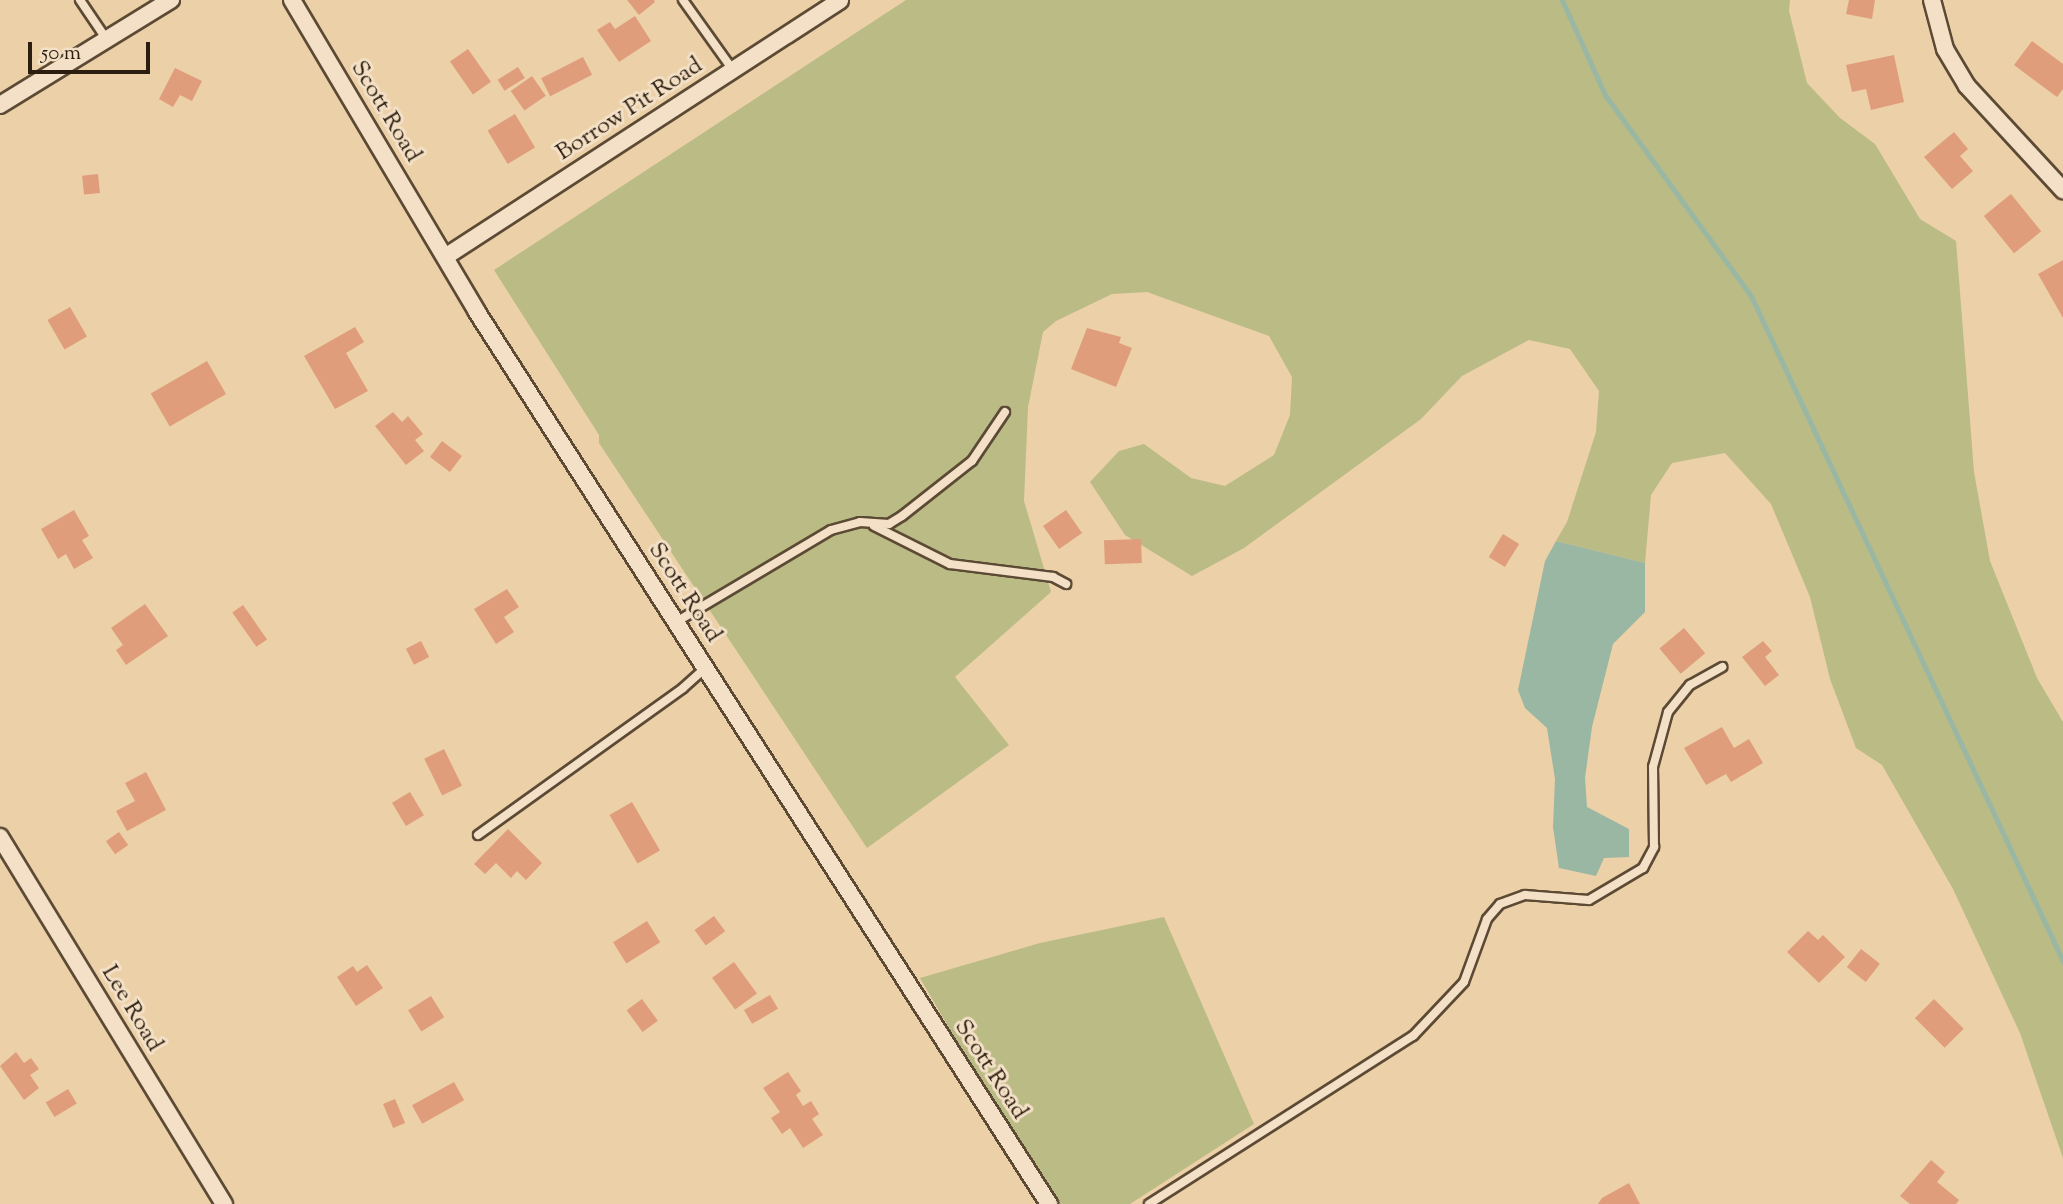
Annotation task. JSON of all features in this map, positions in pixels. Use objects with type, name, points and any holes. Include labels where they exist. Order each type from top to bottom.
[{"type":"street","points":[[0,105],[171,0]]},
{"type":"street","name":"Scott Road","points":[[292,0],[445,257],[675,622],[1049,1204]]},
{"type":"street","name":"Borrow Pit Road","points":[[445,257],[840,0]]},
{"type":"street","points":[[1932,0],[1945,49],[1966,86],[2063,190]]},
{"type":"street","name":"Lee Road","points":[[0,837],[224,1204]]},
{"type":"lane","points":[[80,0],[107,40]]},
{"type":"lane","points":[[683,0],[733,70]]},
{"type":"lane","points":[[675,622],[831,530],[860,522],[889,524],[902,516],[972,461],[1005,412]]},
{"type":"lane","points":[[872,524],[950,564],[1053,577],[1066,584]]},
{"type":"lane","points":[[1149,1204],[1413,1036],[1437,1015],[1464,982],[1487,919],[1500,904],[1525,895],[1589,900],[1636,875],[1654,846],[1653,766],[1668,712],[1690,685],[1721,667]]},
{"type":"lane","points":[[478,835],[705,668]]},
{"type":"green space","points":[[906,0],[1790,0],[1789,11],[1807,83],[1840,118],[1875,144],[1920,219],[1956,241],[1974,472],[1990,561],[2037,678],[2063,722],[2063,1158],[2020,1033],[1953,889],[1882,765],[1856,748],[1830,679],[1810,597],[1771,504],[1725,453],[1672,463],[1651,495],[1645,563],[1556,541],[1567,522],[1596,432],[1599,391],[1570,349],[1529,340],[1462,376],[1421,419],[1244,548],[1192,576],[1125,535],[1090,482],[1119,451],[1144,444],[1191,478],[1225,486],[1274,455],[1290,415],[1292,377],[1269,336],[1147,292],[1112,294],[1056,321],[1043,332],[1028,407],[1024,501],[1051,592],[955,677],[1009,745],[867,848],[599,443],[599,435],[494,270]]},
{"type":"green space","points":[[1164,917],[1254,1124],[1130,1204],[1051,1204],[920,978],[1040,943]]},
{"type":"shaded area","points":[[1556,541],[1645,563],[1645,612],[1613,644],[1592,727],[1585,778],[1587,807],[1629,829],[1629,857],[1604,858],[1596,876],[1559,868],[1553,827],[1555,779],[1547,728],[1525,708],[1518,690],[1545,561]]},
{"type":"building","points":[[627,0],[654,0],[655,2],[639,15]]},
{"type":"building","points":[[1849,0],[1875,0],[1872,19],[1846,14]]},
{"type":"building","points":[[635,16],[651,41],[619,62],[597,30],[610,22],[615,29]]},
{"type":"building","points":[[2032,41],[2063,64],[2063,89],[2057,97],[2014,65]]},
{"type":"building","points":[[468,49],[491,82],[473,94],[450,62]]},
{"type":"building","points":[[1894,55],[1904,102],[1871,110],[1866,89],[1852,92],[1846,65]]},
{"type":"building","points":[[583,57],[592,75],[550,96],[541,78]]},
{"type":"building","points":[[518,67],[525,78],[505,91],[498,80]]},
{"type":"building","points":[[175,68],[202,81],[192,101],[180,95],[173,107],[159,99]]},
{"type":"building","points":[[532,76],[546,96],[524,111],[511,91]]},
{"type":"building","points":[[515,114],[535,147],[508,164],[488,130]]},
{"type":"building","points":[[1954,132],[1968,149],[1960,156],[1973,171],[1952,189],[1924,157]]},
{"type":"building","points":[[98,174],[100,193],[84,195],[82,176]]},
{"type":"building","points":[[2011,194],[2041,231],[2014,253],[1984,216]]},
{"type":"building","points":[[2063,260],[2063,318],[2038,274]]},
{"type":"building","points":[[70,307],[87,336],[64,349],[47,320]]},
{"type":"building","points":[[355,327],[364,342],[346,353],[368,391],[335,409],[304,356]]},
{"type":"building","points":[[1087,328],[1121,337],[1119,343],[1132,348],[1116,387],[1071,369]]},
{"type":"building","points":[[207,361],[226,394],[170,426],[151,394]]},
{"type":"building","points":[[393,412],[402,422],[408,416],[423,434],[415,440],[424,451],[406,465],[375,426]]},
{"type":"building","points":[[442,441],[462,456],[450,472],[430,457]]},
{"type":"building","points":[[74,510],[89,536],[82,540],[93,558],[74,569],[66,554],[58,559],[41,529]]},
{"type":"building","points":[[1066,510],[1082,533],[1059,549],[1043,526]]},
{"type":"building","points":[[1503,534],[1519,544],[1505,567],[1489,557]]},
{"type":"building","points":[[1141,539],[1142,563],[1105,564],[1104,540]]},
{"type":"building","points":[[507,589],[519,607],[504,617],[514,632],[496,644],[474,609]]},
{"type":"building","points":[[145,604],[168,636],[126,665],[116,650],[123,645],[111,628]]},
{"type":"building","points":[[243,605],[267,639],[256,647],[232,612]]},
{"type":"building","points":[[1684,628],[1705,653],[1681,674],[1659,649]]},
{"type":"building","points":[[421,641],[429,657],[414,665],[406,649]]},
{"type":"building","points":[[1763,641],[1772,651],[1765,657],[1779,675],[1765,686],[1742,657]]},
{"type":"building","points":[[1722,727],[1734,748],[1749,739],[1763,763],[1731,782],[1726,774],[1706,785],[1684,748]]},
{"type":"building","points":[[444,749],[462,786],[442,795],[424,759]]},
{"type":"building","points":[[146,772],[166,810],[127,831],[116,811],[135,801],[125,783]]},
{"type":"building","points":[[410,792],[424,815],[406,826],[392,803]]},
{"type":"building","points":[[632,802],[660,850],[637,863],[609,815]]},
{"type":"building","points":[[508,829],[542,863],[526,880],[517,871],[511,878],[496,863],[485,874],[474,864]]},
{"type":"building","points":[[119,832],[128,845],[115,854],[106,841]]},
{"type":"building","points":[[714,916],[725,931],[706,945],[695,930]]},
{"type":"building","points":[[647,921],[660,942],[626,963],[613,942]]},
{"type":"building","points":[[1808,931],[1818,940],[1823,935],[1845,957],[1819,983],[1787,952]]},
{"type":"building","points":[[1861,949],[1880,964],[1866,982],[1847,967]]},
{"type":"building","points":[[734,962],[757,994],[735,1009],[712,978]]},
{"type":"building","points":[[367,965],[383,988],[356,1006],[337,977],[353,966],[357,972]]},
{"type":"building","points":[[770,995],[778,1009],[752,1024],[744,1010]]},
{"type":"building","points":[[431,996],[444,1017],[421,1032],[408,1010]]},
{"type":"building","points":[[642,999],[658,1021],[642,1032],[627,1010]]},
{"type":"building","points":[[1934,999],[1964,1029],[1945,1048],[1915,1018]]},
{"type":"building","points":[[16,1052],[24,1063],[31,1058],[39,1069],[30,1075],[39,1088],[24,1100],[0,1066]]},
{"type":"building","points":[[788,1072],[801,1091],[796,1095],[803,1106],[811,1101],[819,1114],[812,1119],[823,1135],[803,1148],[790,1128],[782,1134],[771,1118],[780,1112],[763,1088]]},
{"type":"building","points":[[454,1082],[464,1100],[422,1124],[412,1105]]},
{"type":"building","points":[[68,1089],[77,1104],[54,1117],[46,1102]]},
{"type":"building","points":[[395,1099],[405,1123],[393,1128],[383,1104]]},
{"type":"building","points":[[1931,1160],[1945,1172],[1937,1182],[1959,1200],[1956,1204],[1910,1204],[1900,1196]]},
{"type":"building","points":[[1629,1183],[1640,1204],[1598,1204],[1602,1198]]},
{"type":"waterway","points":[[1562,0],[1605,95],[1751,296],[2063,961]]}]
